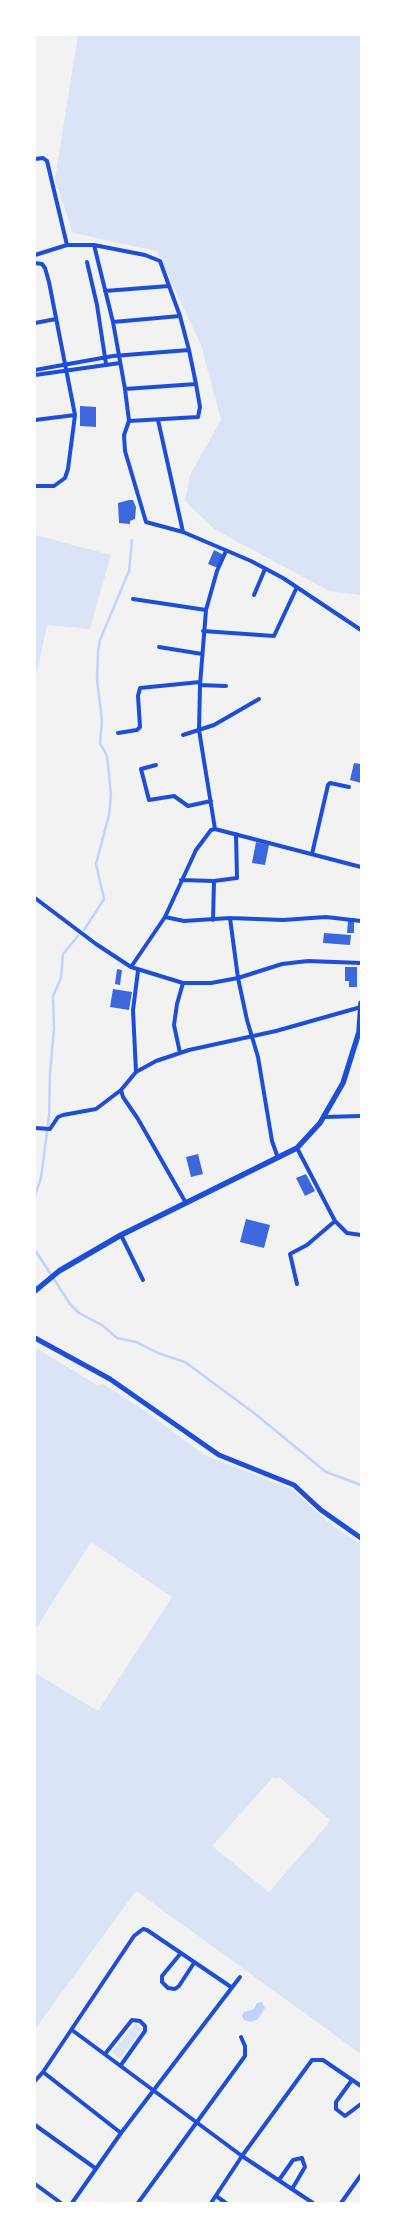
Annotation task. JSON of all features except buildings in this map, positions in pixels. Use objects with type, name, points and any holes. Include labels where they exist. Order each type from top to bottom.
[{"type":"main road","points":[[35,1291],[59,1271],[121,1235],[297,1148],[324,1116],[336,1098],[351,1063],[359,1032],[361,1003]]},
{"type":"main road","points":[[35,1338],[110,1379],[219,1455],[294,1485],[321,1510],[361,1538]]},
{"type":"street","points":[[35,159],[43,158],[47,161],[67,245]]},
{"type":"street","points":[[35,255],[67,245],[94,245],[145,254],[156,259],[162,265],[180,316],[189,350],[200,407],[199,416],[129,421]]},
{"type":"street","points":[[94,245],[113,322],[125,389],[129,421],[124,435],[125,451],[147,523],[183,532],[265,569],[297,587],[361,630]]},
{"type":"street","points":[[87,262],[97,305],[106,364]]},
{"type":"street","points":[[35,263],[42,264],[45,268],[75,415],[66,473],[62,482],[54,486],[35,484]]},
{"type":"street","points":[[105,291],[169,286]]},
{"type":"street","points":[[113,322],[180,316]]},
{"type":"street","points":[[35,323],[56,319]]},
{"type":"street","points":[[35,375],[105,357],[189,350]]},
{"type":"street","points":[[35,370],[120,363]]},
{"type":"street","points":[[125,389],[196,384]]},
{"type":"street","points":[[35,420],[75,415]]},
{"type":"street","points":[[158,420],[183,532]]},
{"type":"street","points":[[216,829],[199,730],[200,683],[206,610],[217,571],[226,551]]},
{"type":"street","points":[[254,595],[265,569]]},
{"type":"street","points":[[203,631],[274,636],[297,587]]},
{"type":"street","points":[[134,599],[206,610]]},
{"type":"street","points":[[159,647],[202,654]]},
{"type":"street","points":[[118,733],[137,730],[140,727],[138,696],[140,688],[200,683],[226,686]]},
{"type":"street","points":[[183,735],[214,725],[259,700]]},
{"type":"street","points":[[156,765],[141,769],[148,800],[174,796],[188,806],[211,801]]},
{"type":"street","points":[[312,854],[328,785],[330,783],[349,787]]},
{"type":"street","points":[[131,968],[165,917],[196,850],[211,830],[216,829],[236,834],[361,868]]},
{"type":"street","points":[[181,880],[214,881],[237,878],[236,834]]},
{"type":"street","points":[[213,920],[214,881]]},
{"type":"street","points":[[35,898],[131,968],[183,983],[211,983],[238,978],[282,964],[308,961],[361,963]]},
{"type":"street","points":[[165,917],[184,921],[230,918],[283,920],[326,917],[361,921]]},
{"type":"street","points":[[230,918],[238,978],[258,1057],[272,1141],[278,1158]]},
{"type":"street","points":[[136,1072],[133,1010],[138,971]]},
{"type":"street","points":[[180,1053],[174,1025],[176,1004],[183,983]]},
{"type":"street","points":[[35,1128],[50,1129],[58,1117],[96,1109],[121,1090],[136,1072],[180,1053],[361,1007]]},
{"type":"street","points":[[121,1090],[123,1097],[138,1119],[186,1204]]},
{"type":"street","points":[[324,1116],[361,1116]]},
{"type":"street","points":[[297,1148],[335,1221],[347,1233],[361,1236]]},
{"type":"street","points":[[296,1284],[290,1254],[307,1244],[335,1221]]},
{"type":"street","points":[[121,1235],[143,1280]]},
{"type":"street","points":[[35,2081],[72,2030],[127,1945],[139,1931],[147,1930],[230,1987]]},
{"type":"street","points":[[181,1953],[162,1976],[162,1982],[168,1988],[175,1989],[179,1986],[194,1963]]},
{"type":"street","points":[[72,2203],[121,2133],[155,2090],[230,1987],[240,1977]]},
{"type":"street","points":[[105,2054],[132,2020],[140,2021],[145,2026],[145,2031],[122,2066]]},
{"type":"street","points":[[72,2030],[242,2156],[313,2203]]},
{"type":"street","points":[[138,2203],[245,2056],[245,2046],[241,2037]]},
{"type":"street","points":[[211,2203],[242,2156],[312,2060],[322,2060],[361,2086]]},
{"type":"street","points":[[43,2072],[121,2133]]},
{"type":"street","points":[[352,2080],[336,2102],[336,2109],[345,2116],[361,2104]]},
{"type":"street","points":[[35,2125],[95,2168]]},
{"type":"street","points":[[279,2180],[293,2160],[302,2158],[305,2167],[292,2189]]},
{"type":"street","points":[[341,2203],[361,2175]]},
{"type":"street","points":[[35,2184],[61,2203]]},
{"type":"street","points":[[216,2196],[226,2203]]},
{"type":"shaded area","points":[[78,35],[361,35],[361,595],[329,591],[214,529],[185,501],[190,475],[221,420],[201,345],[157,251],[73,233],[55,179]]},
{"type":"shaded area","points":[[35,535],[111,555],[90,629],[47,625],[35,682]]},
{"type":"shaded area","points":[[36,1348],[97,1385],[103,1384],[145,1411],[205,1455],[291,1489],[327,1521],[361,1545],[361,2054],[136,1891],[35,2029],[35,1673],[98,1711],[172,1597],[91,1542],[35,1630]],"holes":[[[273,1777],[277,1779],[279,1777],[329,1819],[328,1824],[269,1892],[212,1846]]]},
{"type":"shaded area","points":[[136,2023],[142,2029],[120,2059],[112,2052]]},
{"type":"water","points":[[262,2002],[265,2008],[258,2019],[251,2022],[244,2020],[242,2016],[244,2012],[254,2009],[257,2003]]},
{"type":"waterway","points":[[84,930],[104,899],[96,864],[109,815],[111,794],[107,756],[100,743],[102,721],[97,679],[98,651],[100,640],[129,571],[132,540]]},
{"type":"waterway","points":[[35,1195],[41,1178],[49,1116],[54,1029],[53,996],[61,978],[63,954],[78,936]]},
{"type":"waterway","points":[[35,1250],[70,1304],[79,1313],[102,1325],[117,1338],[136,1342],[158,1353],[185,1362],[254,1413],[326,1472],[361,1485]]}]
